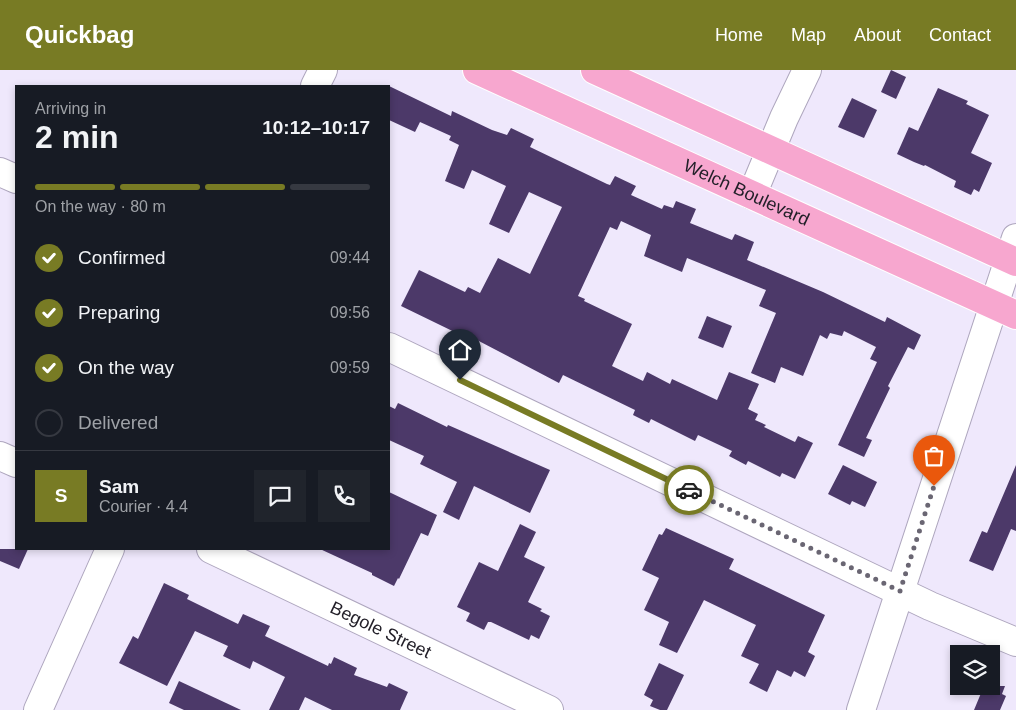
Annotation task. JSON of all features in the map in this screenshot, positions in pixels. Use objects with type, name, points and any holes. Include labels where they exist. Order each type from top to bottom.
[{"type":"main road","name":"Welch Boulevard","points":[[477,70],[1005,310]]},
{"type":"main road","points":[[595,70],[772,150],[1014,253]]},
{"type":"street","points":[[315,85],[322,70]]},
{"type":"street","points":[[752,195],[784,118],[807,70]]},
{"type":"street","points":[[0,172],[15,179]]},
{"type":"street","points":[[861,710],[900,591],[1005,310],[1014,253]]},
{"type":"street","points":[[390,347],[930,606],[1016,642]]},
{"type":"street","points":[[0,456],[15,463]]},
{"type":"street","points":[[38,710],[110,550]]},
{"type":"street","name":"Begole Street","points":[[213,550],[549,710]]},
{"type":"building","points":[[891,70],[906,77],[896,99],[881,92]]},
{"type":"building","points":[[390,86],[451,116],[452,111],[507,135],[511,128],[534,139],[530,147],[607,184],[610,185],[615,176],[636,186],[631,195],[662,209],[664,205],[673,208],[676,201],[696,209],[690,223],[732,240],[735,234],[754,242],[747,260],[823,292],[885,322],[887,317],[921,335],[914,350],[908,347],[888,386],[890,388],[866,438],[872,440],[864,457],[838,445],[877,362],[870,359],[876,347],[844,331],[842,336],[830,333],[827,339],[820,335],[803,376],[781,367],[775,383],[751,373],[776,313],[759,306],[766,290],[687,258],[682,272],[644,256],[651,235],[621,221],[617,230],[610,227],[578,296],[585,299],[584,301],[632,324],[612,366],[643,381],[647,372],[670,384],[672,379],[717,400],[729,372],[759,384],[748,409],[758,414],[755,420],[766,425],[764,427],[795,442],[798,436],[813,443],[795,479],[782,473],[780,477],[748,461],[746,465],[729,456],[732,451],[698,435],[695,441],[651,419],[649,423],[633,415],[635,410],[563,375],[559,383],[475,339],[473,341],[401,306],[419,270],[465,292],[468,287],[480,293],[498,258],[530,274],[562,207],[529,192],[509,233],[489,224],[506,186],[472,170],[464,189],[445,181],[459,145],[449,140],[451,136],[420,122],[415,132],[390,120]]},
{"type":"building","points":[[938,88],[968,101],[966,104],[989,115],[971,153],[992,163],[979,192],[974,189],[971,195],[954,187],[956,181],[925,165],[897,154],[909,127],[918,131]]},
{"type":"building","points":[[852,98],[877,110],[864,138],[838,127]]},
{"type":"building","points":[[707,316],[732,326],[723,348],[698,338]]},
{"type":"building","points":[[398,403],[447,427],[448,425],[550,470],[530,513],[474,486],[459,520],[443,512],[457,482],[420,464],[424,456],[390,440],[390,406],[395,409]]},
{"type":"building","points":[[843,465],[877,482],[865,507],[852,501],[850,505],[828,494]]},
{"type":"building","points":[[1016,465],[1016,531],[1011,529],[993,571],[969,561],[982,531],[987,533]]},
{"type":"building","points":[[390,492],[437,515],[428,536],[421,533],[394,586],[372,575],[372,573],[322,550],[390,550]]},
{"type":"building","points":[[520,524],[536,532],[524,557],[545,567],[528,602],[542,609],[540,611],[550,616],[539,639],[531,635],[529,640],[491,622],[488,622],[484,630],[466,621],[470,613],[457,607],[479,562],[498,571]]},
{"type":"building","points":[[666,528],[734,559],[729,569],[825,615],[808,652],[815,656],[805,677],[794,671],[791,677],[777,670],[767,692],[749,683],[759,664],[741,656],[756,625],[704,600],[677,653],[659,645],[669,622],[644,610],[659,578],[642,570],[659,534],[662,535]]},
{"type":"building","points":[[0,549],[28,550],[19,569],[0,561]]},
{"type":"building","points":[[164,583],[189,595],[187,599],[238,624],[243,614],[270,626],[265,636],[328,666],[334,657],[357,668],[354,675],[387,687],[389,683],[408,692],[400,710],[332,710],[305,697],[299,710],[269,710],[285,677],[253,661],[250,669],[223,656],[228,646],[195,631],[167,686],[119,663],[133,636],[138,639]]},
{"type":"building","points":[[659,663],[684,675],[667,710],[660,710],[650,706],[653,700],[644,695]]},
{"type":"building","points":[[179,681],[241,710],[184,710],[169,703]]},
{"type":"building","points":[[1000,686],[1005,686],[1002,694],[1006,696],[1000,710],[974,710],[980,695],[1000,695]]},
{"type":"way so far","points":[[689,490],[900,591],[934,486]]},
{"type":"route","points":[[460,380],[689,490]]}]
